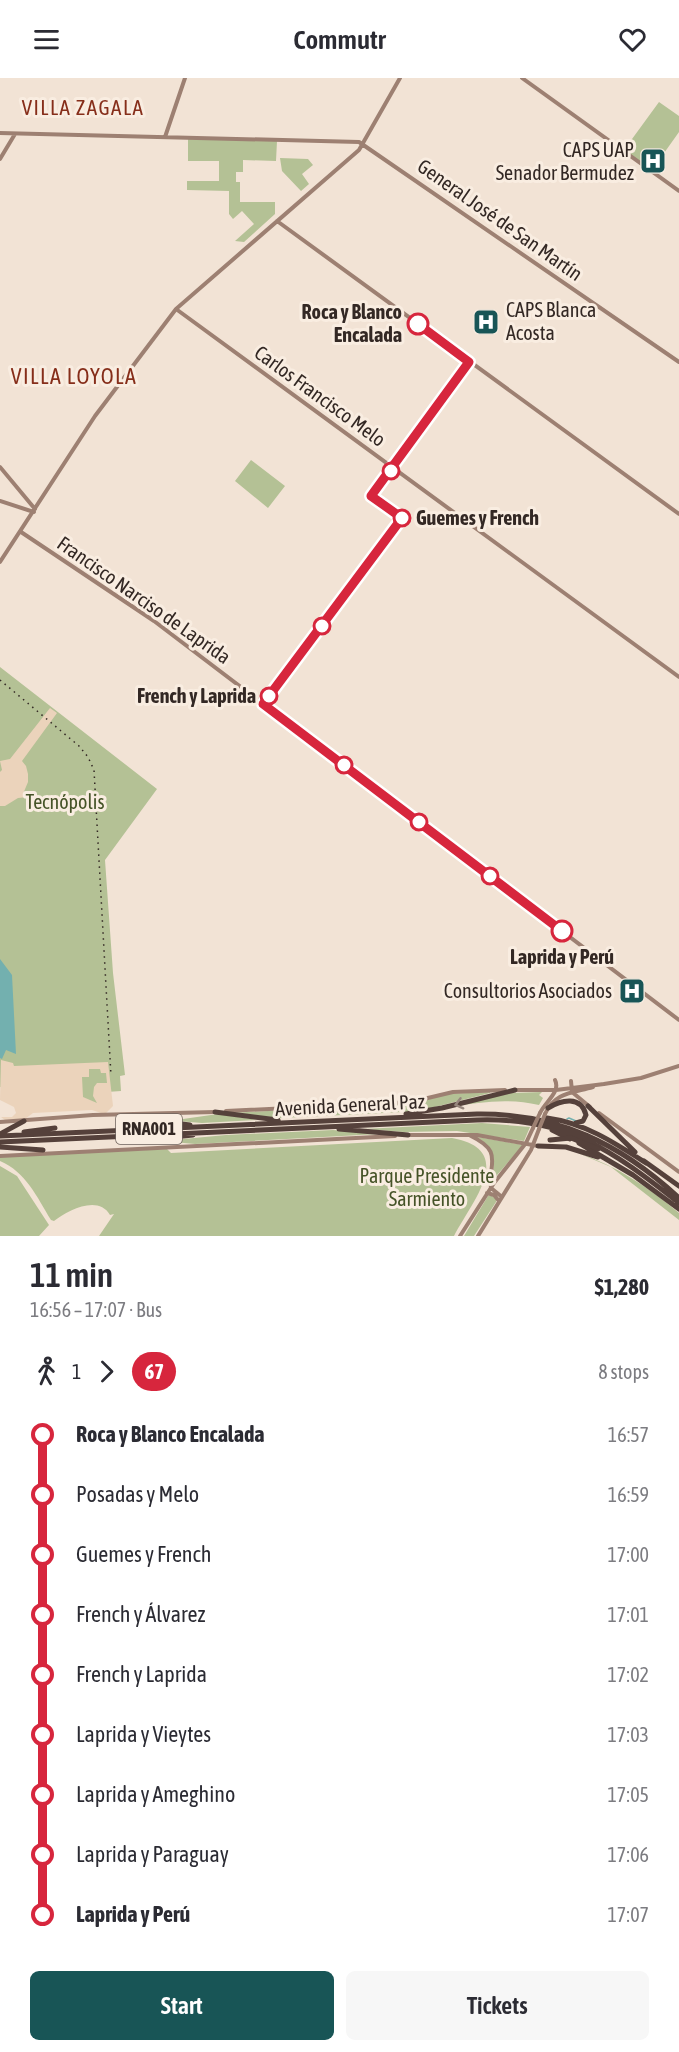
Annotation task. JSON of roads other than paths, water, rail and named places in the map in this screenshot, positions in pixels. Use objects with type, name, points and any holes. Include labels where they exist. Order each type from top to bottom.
[{"type":"highway","points":[[381,1118],[442,1108],[515,1090]]},
{"type":"highway","points":[[518,1116],[572,1123],[579,1123],[585,1118],[585,1111],[577,1103],[564,1101],[548,1108]]},
{"type":"highway","points":[[588,1106],[646,1163]]},
{"type":"highway","points":[[215,1112],[297,1122]]},
{"type":"highway","name":"Avenida General Paz","points":[[0,1144],[297,1122],[477,1114],[518,1116],[550,1122],[591,1136],[624,1155],[679,1196]]},
{"type":"highway","points":[[141,1119],[205,1130]]},
{"type":"highway","name":"Avenida General Paz","points":[[0,1135],[325,1127],[487,1120],[562,1130],[591,1141],[622,1159],[679,1203]]},
{"type":"highway","points":[[0,1135],[24,1121]]},
{"type":"highway","points":[[572,1123],[615,1143],[679,1185]]},
{"type":"highway","points":[[325,1127],[408,1135]]},
{"type":"highway","name":"Avenida General Paz","points":[[536,1127],[567,1137],[612,1162],[644,1182],[679,1209]]},
{"type":"highway","points":[[0,1135],[56,1128]]},
{"type":"highway","points":[[145,1140],[187,1137],[205,1130]]},
{"type":"highway","points":[[536,1145],[561,1138],[576,1139],[598,1149],[653,1182]]},
{"type":"highway","points":[[0,1144],[43,1150]]},
{"type":"highway","points":[[536,1145],[566,1147],[612,1162]]},
{"type":"street","points":[[165,137],[185,78]]},
{"type":"street","points":[[0,562],[95,416],[176,309],[363,144],[400,78]]},
{"type":"street","points":[[522,78],[679,190]]},
{"type":"street","points":[[0,133],[353,141],[363,144]]},
{"type":"street","points":[[0,159],[16,133]]},
{"type":"street","name":"General José de San Martín","points":[[363,144],[679,363]]},
{"type":"street","points":[[277,221],[679,514]]},
{"type":"street","name":"Carlos Francisco Melo","points":[[176,309],[679,677]]},
{"type":"street","points":[[0,467],[35,510]]},
{"type":"street","points":[[0,501],[35,510]]},
{"type":"street","name":"Francisco Narciso de Laprida","points":[[21,532],[154,621],[679,1020]]},
{"type":"street","points":[[556,1090],[565,1091],[641,1078],[679,1066]]},
{"type":"street","points":[[460,1236],[487,1193],[536,1127],[545,1102],[556,1090],[555,1080]]},
{"type":"street","points":[[571,1081],[572,1090],[588,1106],[679,1172]]},
{"type":"street","points":[[0,1122],[124,1113],[215,1112],[411,1102],[453,1092],[572,1090]]},
{"type":"street","points":[[557,1097],[572,1090]]},
{"type":"street","points":[[542,1114],[565,1091]]},
{"type":"street","points":[[478,1236],[536,1145],[536,1127]]},
{"type":"street","name":"Avenida General Paz","points":[[0,1156],[408,1135],[468,1135],[536,1145]]},
{"type":"street","points":[[468,1135],[483,1143],[491,1154],[493,1165],[491,1188],[500,1199]]},
{"type":"street","points":[[487,1193],[500,1199]]},
{"type":"water","points":[[0,959],[12,975],[16,1054],[6,1050],[2,1059],[0,1058]]},
{"type":"waterway","points":[[567,1119],[576,1121]]},
{"type":"railway","points":[[0,680],[79,746],[88,757],[94,770],[111,1076]]},
{"type":"place","name":"CAPS UAP Senador Bermudez","points":[[653,161]]},
{"type":"place","name":"CAPS Blanca Acosta","points":[[486,322]]},
{"type":"place","name":"Roca y Blanco Encalada","points":[[418,324]]},
{"type":"place","name":"Guemes y French","points":[[402,518]]},
{"type":"place","name":"French y Laprida","points":[[269,696]]},
{"type":"place","name":"Laprida y Perú","points":[[562,931]]},
{"type":"place","name":"Consultorios Asociados","points":[[632,991]]},
{"type":"district","name":"VILLA ZAGALA","points":[[83,108]]},
{"type":"district","name":"VILLA LOYOLA","points":[[74,376]]},
{"type":"park label","name":"Tecnópolis","points":[[65,802]]},
{"type":"park label","name":"Parque Presidente Sarmiento","points":[[427,1188]]}]
